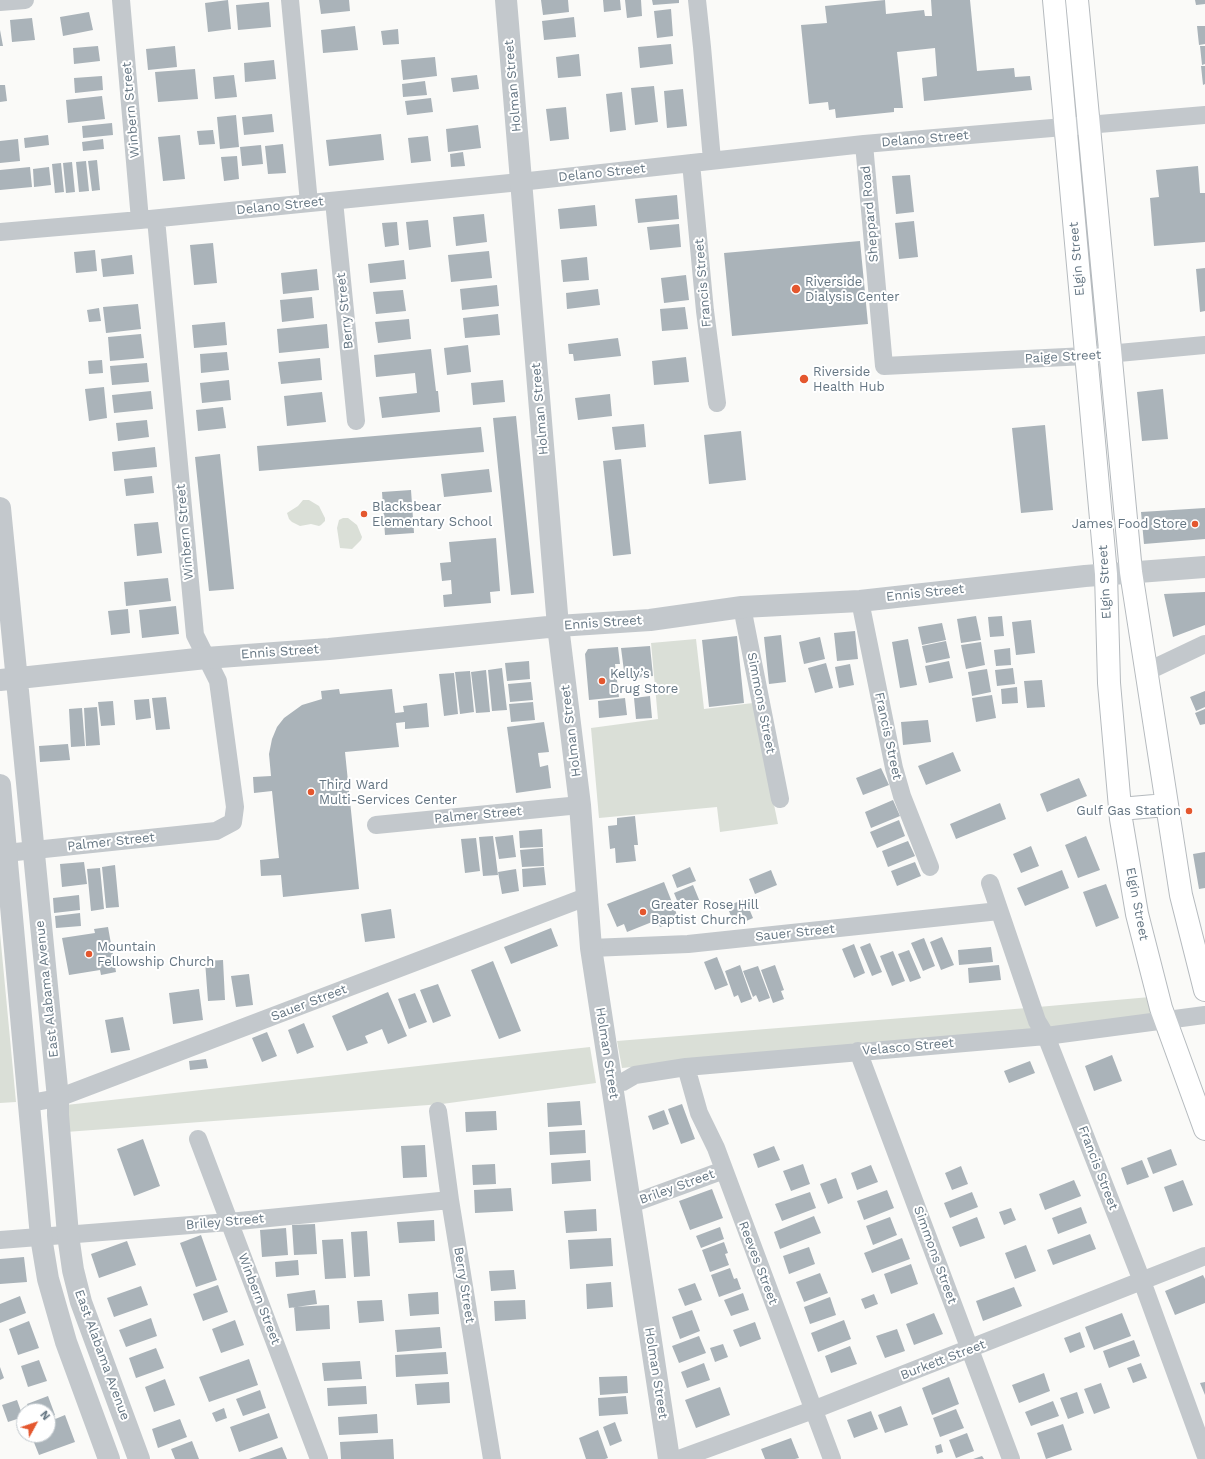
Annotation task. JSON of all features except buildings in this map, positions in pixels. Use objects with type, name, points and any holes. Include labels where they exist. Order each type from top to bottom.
[{"type":"main road","name":"Elgin Street","points":[[1054,0],[1106,574],[1109,683],[1120,810],[1137,914],[1164,1020],[1205,1129]]},
{"type":"main road","name":"Elgin Street","points":[[1077,0],[1109,354],[1131,572],[1180,895],[1205,990]]},
{"type":"main road","points":[[1120,810],[1166,805]]},
{"type":"street","points":[[0,2],[25,0]]},
{"type":"street","name":"Winbern Street","points":[[121,0],[148,219],[195,635],[218,681],[235,807],[233,822],[216,831]]},
{"type":"street","points":[[290,0],[309,203]]},
{"type":"street","name":"Holman Street","points":[[506,0],[558,626],[580,805],[591,948],[669,1459]]},
{"type":"street","points":[[696,0],[702,47],[712,160]]},
{"type":"street","name":"Delano Street","points":[[0,232],[334,201],[864,144],[1205,115]]},
{"type":"street","name":"Sheppard Road","points":[[864,144],[884,366],[922,364]]},
{"type":"street","name":"Francis Street","points":[[691,162],[705,311],[717,403]]},
{"type":"street","name":"Berry Street","points":[[334,201],[356,421]]},
{"type":"street","name":"Paige Street","points":[[922,364],[1086,356],[1205,345]]},
{"type":"street","name":"East Alabama Avenue","points":[[0,508],[9,679],[34,850],[58,1098],[58,1115],[68,1234],[73,1270],[80,1302],[140,1459]]},
{"type":"street","name":"Ennis Street","points":[[9,679],[206,658],[329,649],[558,626],[650,620],[742,607],[860,601],[1106,574],[1205,567]]},
{"type":"street","name":"Francis Street","points":[[860,601],[894,768],[902,796],[930,867]]},
{"type":"street","name":"Simmons Street","points":[[742,607],[780,799]]},
{"type":"street","points":[[1146,672],[1205,644]]},
{"type":"street","name":"East Alabama Avenue","points":[[0,785],[41,1237],[48,1279],[66,1342],[107,1452]]},
{"type":"street","name":"Palmer Street","points":[[376,824],[580,805]]},
{"type":"street","name":"Palmer Street","points":[[6,853],[216,831]]},
{"type":"street","name":"Francis Street","points":[[990,883],[1037,1021],[1046,1036],[1142,1280],[1205,1454]]},
{"type":"street","name":"Sauer Street","points":[[30,1103],[58,1098],[586,897]]},
{"type":"street","name":"Sauer Street","points":[[591,948],[688,944],[999,911]]},
{"type":"street","name":"Velasco Street","points":[[612,1084],[623,1082],[635,1075],[686,1067],[1046,1036],[1205,1015]]},
{"type":"street","name":"Simmons Street","points":[[858,1051],[1011,1459]]},
{"type":"street","name":"Reeves Street","points":[[686,1067],[699,1113],[716,1148],[832,1459]]},
{"type":"street","name":"Berry Street","points":[[438,1111],[450,1200],[492,1459]]},
{"type":"street","name":"Winbern Street","points":[[198,1139],[319,1459]]},
{"type":"street","name":"Briley Street","points":[[631,1204],[724,1170]]},
{"type":"street","name":"Briley Street","points":[[0,1240],[230,1222],[450,1200]]},
{"type":"street","name":"Burkett Street","points":[[679,1459],[813,1410],[1205,1256]]},
{"type":"street","points":[[107,1452],[131,1436]]},
{"type":"shaded area","points":[[303,500],[309,500],[319,506],[325,518],[325,521],[321,525],[311,524],[300,526],[289,519],[287,513],[298,506]]},
{"type":"shaded area","points":[[348,518],[357,525],[362,537],[352,549],[340,548],[337,528],[339,520]]},
{"type":"shaded area","points":[[696,639],[704,709],[753,703],[778,824],[720,832],[717,807],[599,818],[591,728],[658,719],[651,643]]},
{"type":"shaded area","points":[[0,933],[16,1102],[0,1103]]},
{"type":"shaded area","points":[[1150,997],[1154,1017],[1046,1028],[1038,1007]]},
{"type":"shaded area","points":[[1027,1008],[1032,1029],[622,1068],[617,1041]]},
{"type":"shaded area","points":[[590,1047],[596,1083],[442,1104],[66,1132],[66,1105]]},
{"type":"place","name":"Riverside Dialysis Center","points":[[796,289]]},
{"type":"place","name":"Riverside Health Hub","points":[[804,379]]},
{"type":"place","name":"Blacksbear Elementary School","points":[[364,514]]},
{"type":"place","name":"James Food Store","points":[[1195,524]]},
{"type":"place","name":"Kelly’s Drug Store","points":[[602,681]]},
{"type":"place","name":"Third Ward Multi-Services Center","points":[[311,792]]},
{"type":"place","name":"Gulf Gas Station","points":[[1189,811]]},
{"type":"place","name":"Greater Rose Hill Baptist Church","points":[[643,912]]},
{"type":"place","name":"Mountain Fellowship Church","points":[[89,954]]}]
